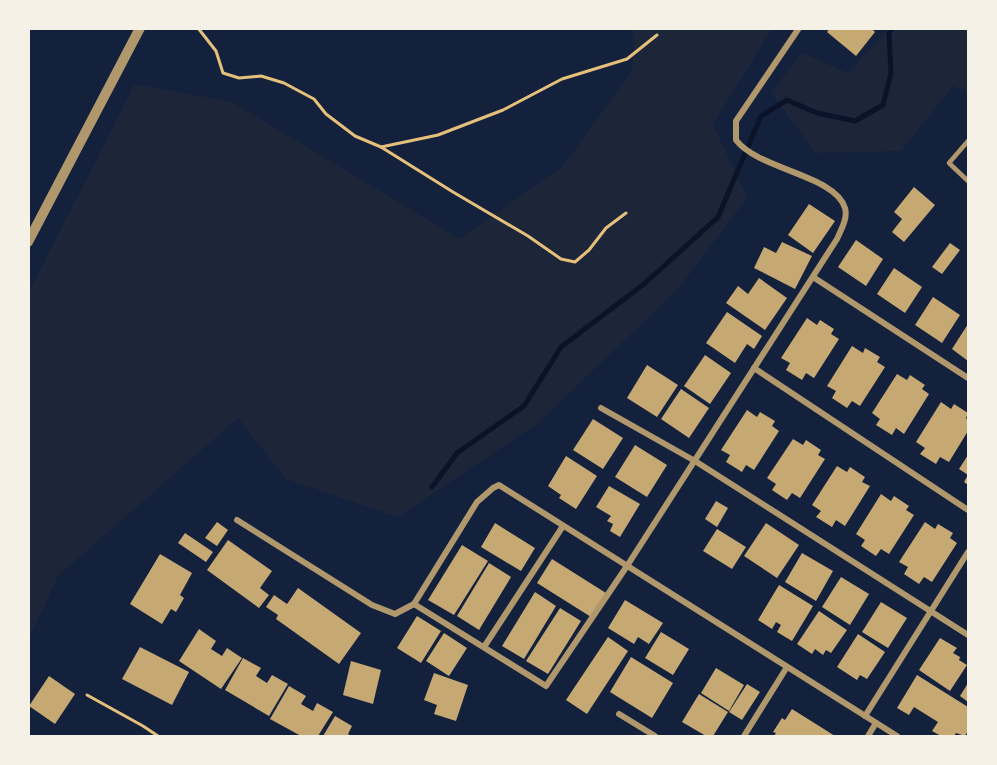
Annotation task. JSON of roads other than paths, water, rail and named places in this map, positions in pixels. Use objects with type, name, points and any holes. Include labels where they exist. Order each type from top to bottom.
[{"type":"street","points":[[28,242],[140,28]]},
{"type":"street","points":[[414,604],[546,686],[627,566],[813,277],[844,224],[845,209],[839,197],[825,186],[747,152],[736,140],[735,121],[799,28]]},
{"type":"street","points":[[813,277],[969,378]]},
{"type":"street","points":[[754,369],[969,510]]},
{"type":"street","points":[[602,408],[695,461],[969,635]]},
{"type":"street","points":[[237,520],[372,605],[394,614],[414,604],[477,502],[499,485],[897,736]]},
{"type":"street","points":[[484,647],[563,526]]},
{"type":"street","points":[[865,716],[969,552]]},
{"type":"street","points":[[744,736],[786,667]]},
{"type":"street","points":[[619,714],[656,736]]},
{"type":"street","points":[[868,736],[876,723]]},
{"type":"lane","points":[[969,141],[949,163],[969,181]]},
{"type":"waterway","points":[[432,487],[457,453],[524,406],[561,347],[644,284],[718,217],[761,116],[787,100],[817,113],[855,121],[883,105],[891,73],[889,33],[892,28]]}]
